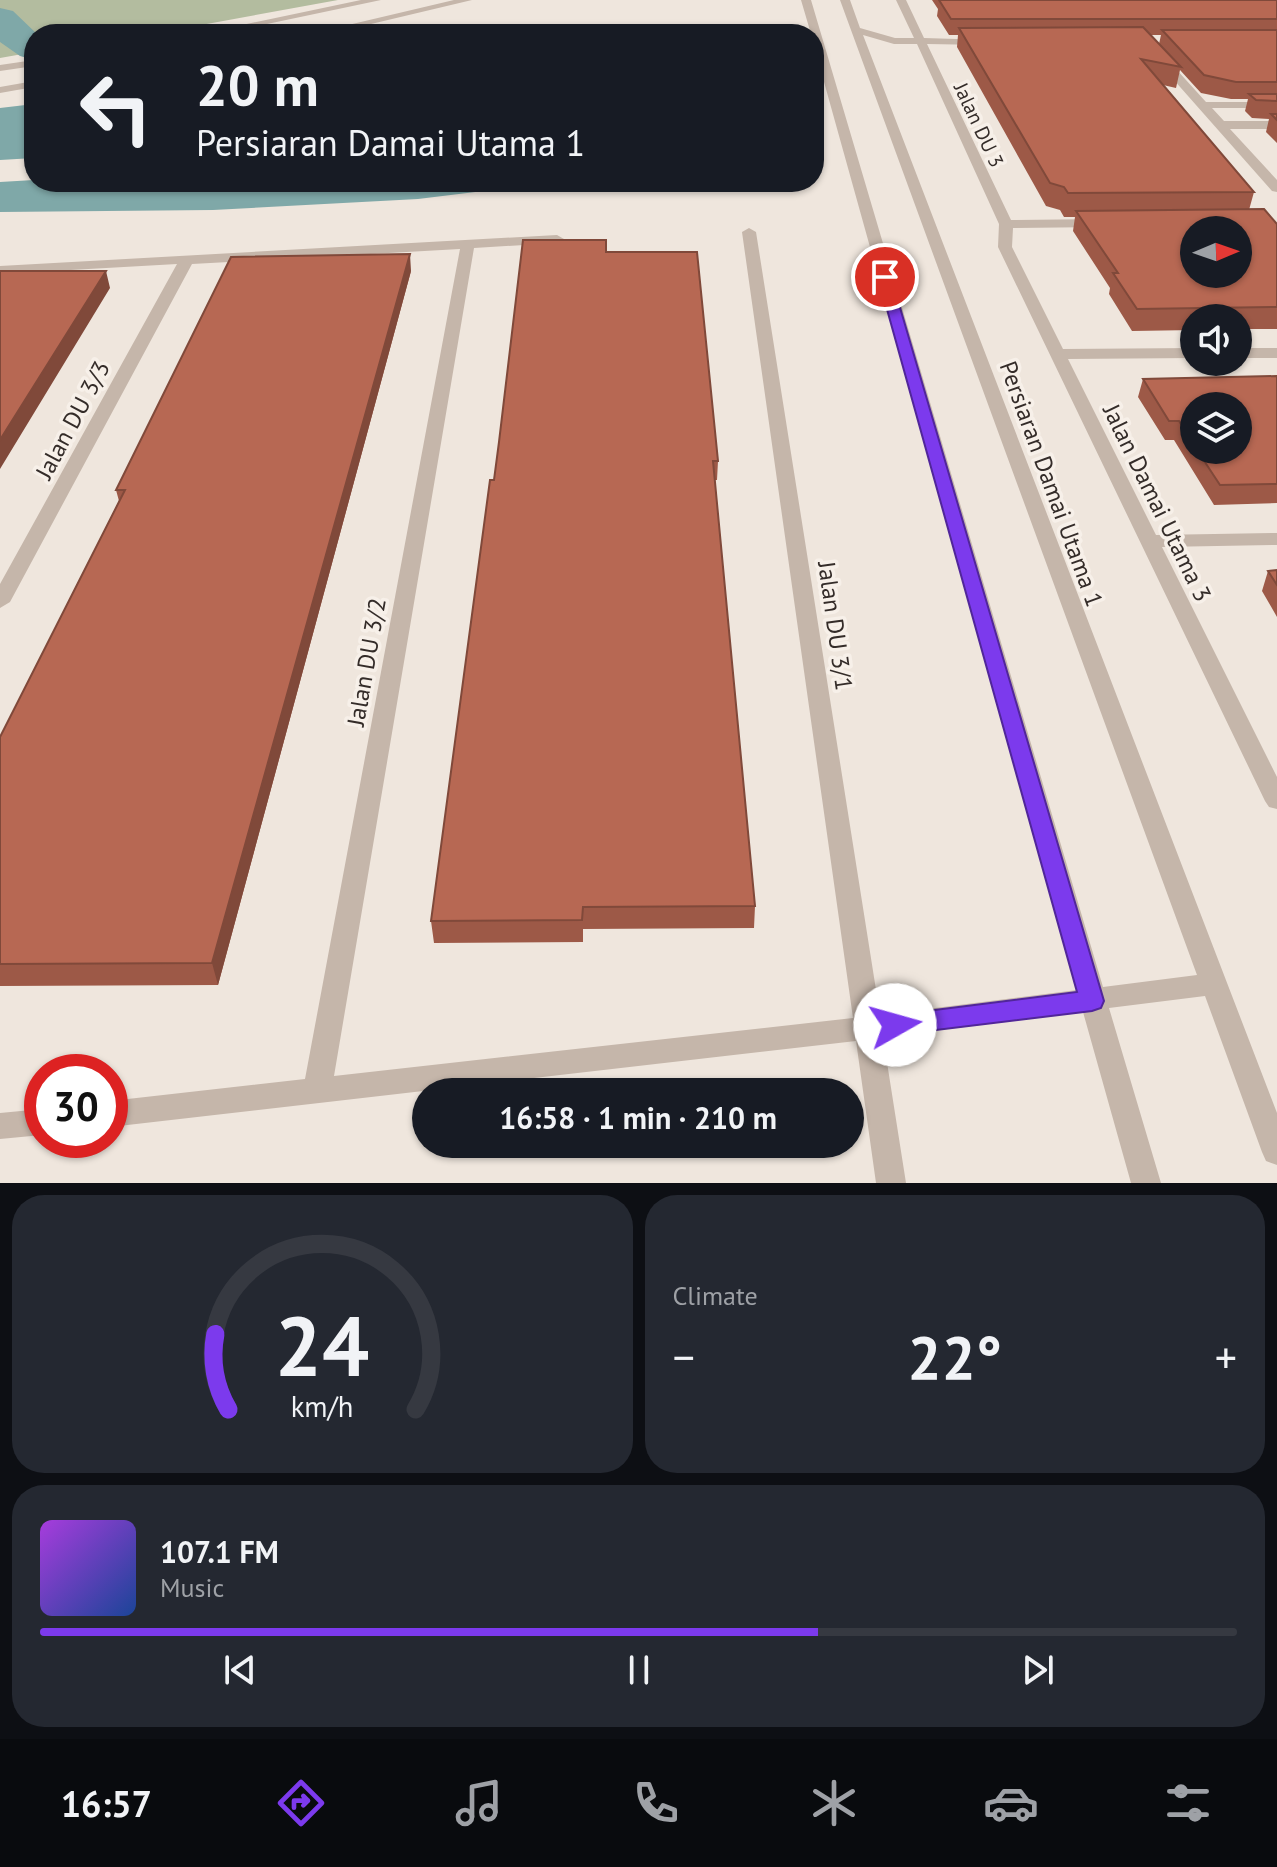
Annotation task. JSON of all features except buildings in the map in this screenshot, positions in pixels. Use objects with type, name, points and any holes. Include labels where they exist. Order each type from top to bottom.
[{"type":"street","points":[[255,24],[376,0]]},
{"type":"street","points":[[360,24],[467,0]]},
{"type":"street","points":[[806,0],[813,24]]},
{"type":"street","name":"Persiaran Damai Utama 1","points":[[845,0],[1277,1152]]},
{"type":"street","name":"Jalan DU 3","points":[[901,0],[1006,224]]},
{"type":"street","points":[[857,30],[894,41],[995,42]]},
{"type":"street","points":[[867,58],[885,47],[919,42]]},
{"type":"street","points":[[1154,52],[1277,188]]},
{"type":"street","points":[[824,63],[1146,1183]]},
{"type":"street","points":[[0,68],[24,64]]},
{"type":"street","points":[[0,90],[24,86]]},
{"type":"street","points":[[1203,105],[1277,105]]},
{"type":"street","points":[[1221,125],[1277,125]]},
{"type":"street","points":[[1006,224],[1113,223]]},
{"type":"street","name":"Jalan Damai Utama 3","points":[[1006,224],[1005,247],[1277,801]]},
{"type":"street","name":"Jalan DU 3/1","points":[[749,232],[891,1183]]},
{"type":"street","points":[[0,270],[557,239]]},
{"type":"street","name":"Jalan DU 3/2","points":[[317,1091],[468,243]]},
{"type":"street","name":"Jalan DU 3/3","points":[[0,602],[187,260]]},
{"type":"street","points":[[1057,354],[1180,353]]},
{"type":"street","points":[[1252,353],[1277,353]]},
{"type":"street","points":[[1150,541],[1277,539]]},
{"type":"street","points":[[128,1112],[867,1028],[1212,984]]},
{"type":"street","points":[[0,1126],[24,1124]]},
{"type":"green space","points":[[0,0],[338,0],[207,24],[24,24],[24,54],[0,58]]},
{"type":"water","points":[[24,105],[24,159],[0,160],[0,108]]},
{"type":"water","points":[[24,181],[24,192],[475,192],[418,199],[213,210],[0,212],[0,182]]},
{"type":"waterway","points":[[0,19],[24,43]]},
{"type":"route","points":[[885,277],[1092,1001],[895,1025]]}]
